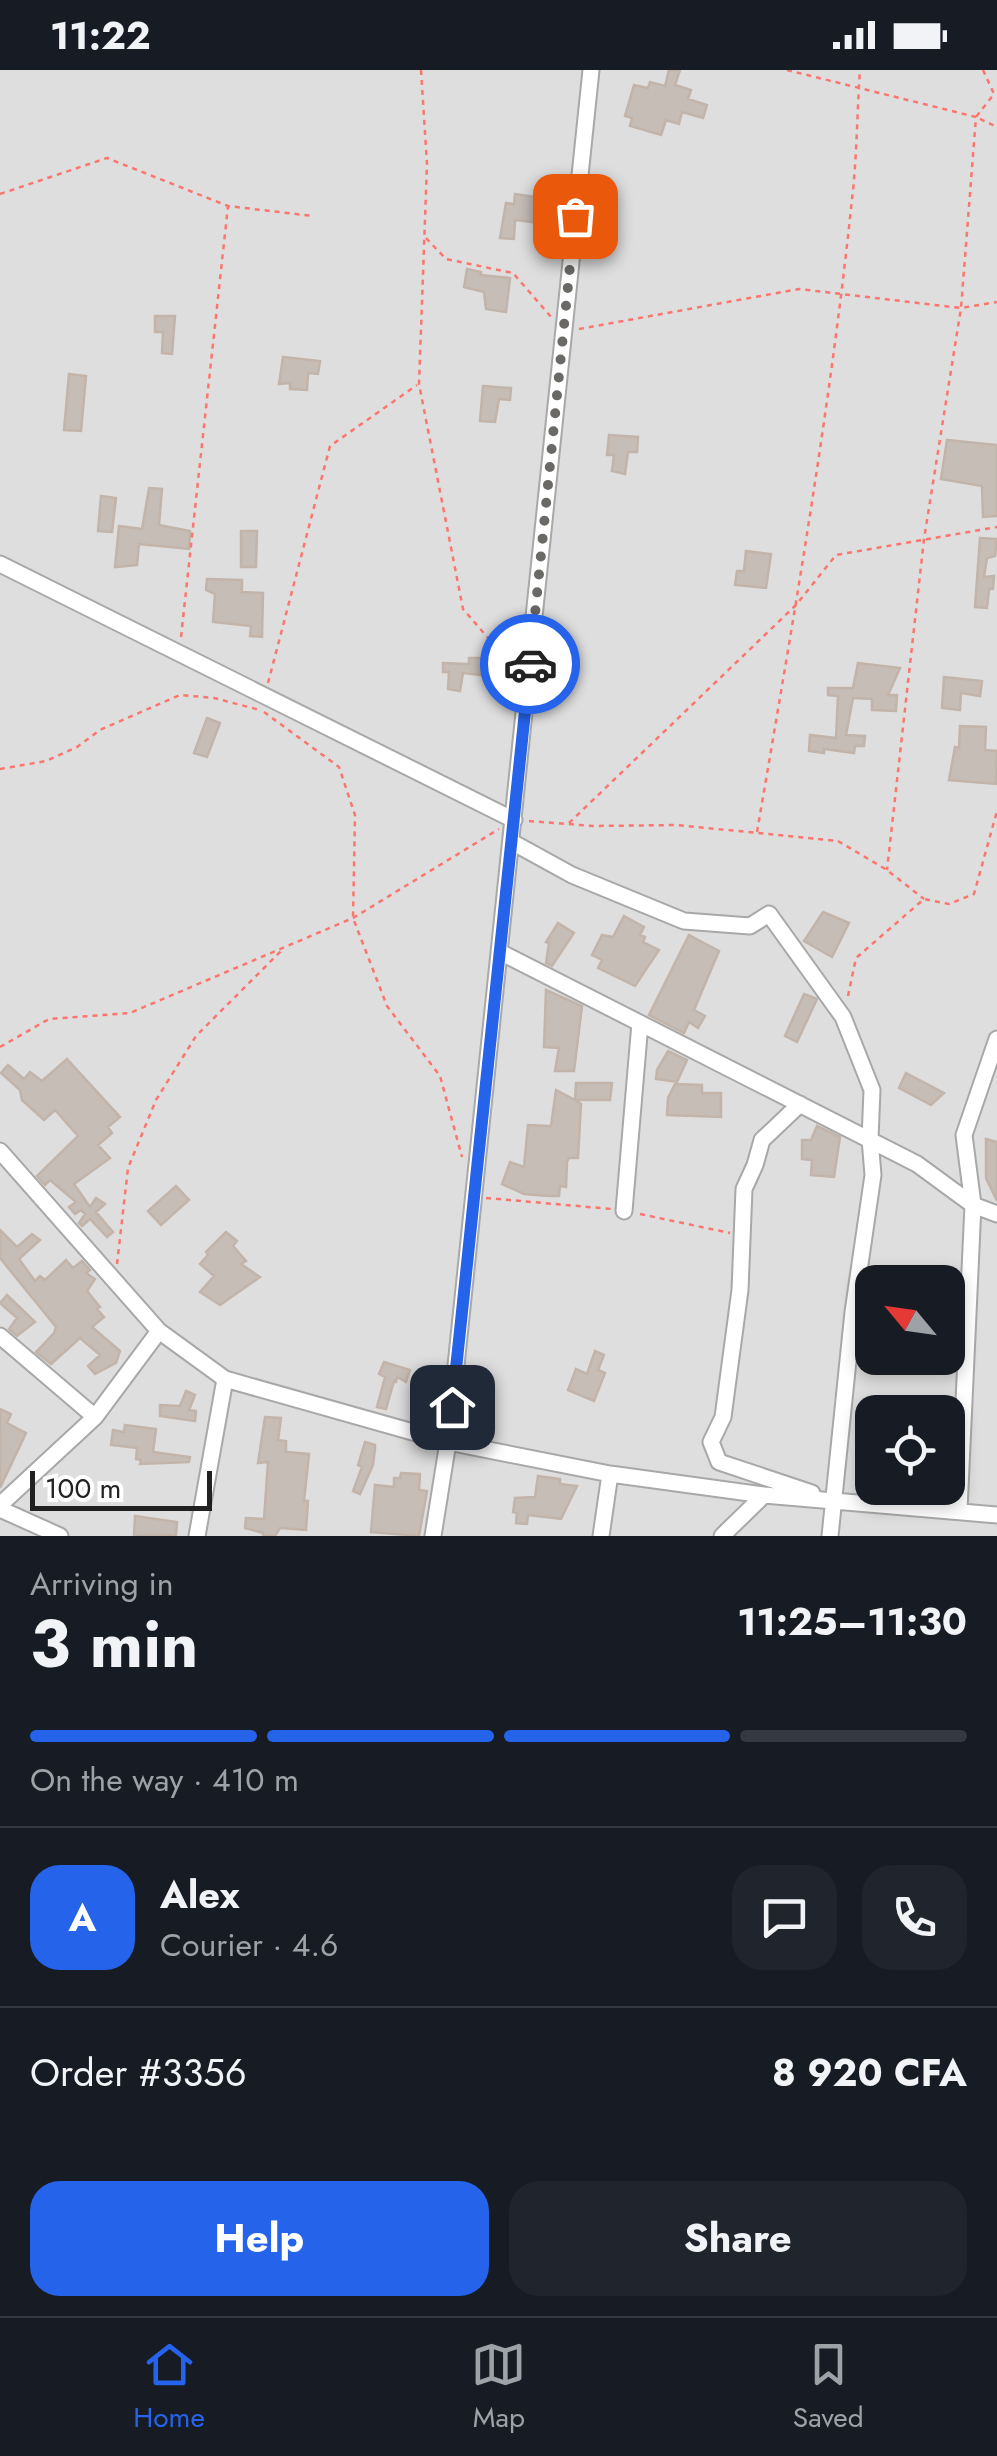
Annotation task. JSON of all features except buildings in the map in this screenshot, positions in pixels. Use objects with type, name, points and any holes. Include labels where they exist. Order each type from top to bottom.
[{"type":"street","points":[[434,1536],[448,1442],[591,70]]},
{"type":"street","points":[[0,564],[180,654],[264,704],[288,707],[514,820]]},
{"type":"street","points":[[512,842],[572,876],[684,921],[750,926],[770,914],[843,1017],[872,1090],[873,1175],[853,1312],[830,1536]]},
{"type":"street","points":[[500,952],[870,1139],[917,1164],[973,1205],[997,1214]]},
{"type":"street","points":[[624,1210],[640,1022]]},
{"type":"street","points":[[960,1510],[973,1205],[964,1135],[997,1038]]},
{"type":"street","points":[[800,1104],[762,1140],[756,1166],[744,1188],[740,1290],[723,1417],[711,1442],[719,1462],[835,1501]]},
{"type":"street","points":[[0,1151],[158,1330],[225,1379],[448,1442],[610,1474],[764,1495],[997,1515]]},
{"type":"street","points":[[60,1536],[0,1507],[95,1417],[158,1330]]},
{"type":"street","points":[[0,1336],[95,1417]]},
{"type":"street","points":[[197,1536],[225,1379]]},
{"type":"street","points":[[601,1536],[610,1474]]},
{"type":"street","points":[[722,1536],[764,1495]]},
{"type":"path","points":[[421,70],[427,164],[418,384],[463,609],[528,684]]},
{"type":"path","points":[[788,70],[976,117],[997,127]]},
{"type":"path","points":[[756,834],[796,605],[840,295],[853,196],[860,70]]},
{"type":"path","points":[[886,870],[924,539],[961,308],[976,117],[995,97],[983,70]]},
{"type":"path","points":[[0,194],[107,158],[228,206],[313,216]]},
{"type":"path","points":[[180,654],[228,206]]},
{"type":"path","points":[[424,236],[446,259],[513,273],[564,332],[799,289],[961,308],[997,302]]},
{"type":"path","points":[[264,704],[330,446],[418,384]]},
{"type":"path","points":[[568,824],[796,605],[836,555],[997,527]]},
{"type":"path","points":[[0,769],[46,760],[77,747],[100,730],[180,695],[288,707]]},
{"type":"path","points":[[264,704],[339,767],[355,815],[353,918],[387,1006],[440,1076],[465,1166]]},
{"type":"path","points":[[0,1048],[48,1019],[130,1013],[353,918],[514,820],[677,824],[838,841],[924,899],[948,904],[974,894],[997,811]]},
{"type":"path","points":[[843,1017],[856,958],[924,899]]},
{"type":"path","points":[[115,1280],[128,1168],[156,1100],[196,1036],[285,946]]},
{"type":"path","points":[[474,1196],[624,1210],[743,1235]]},
{"type":"shaded area","points":[[0,70],[997,70],[997,1536],[0,1536]]},
{"type":"way so far","points":[[530,664],[575,216]]},
{"type":"route","points":[[452,1407],[530,664]]}]
